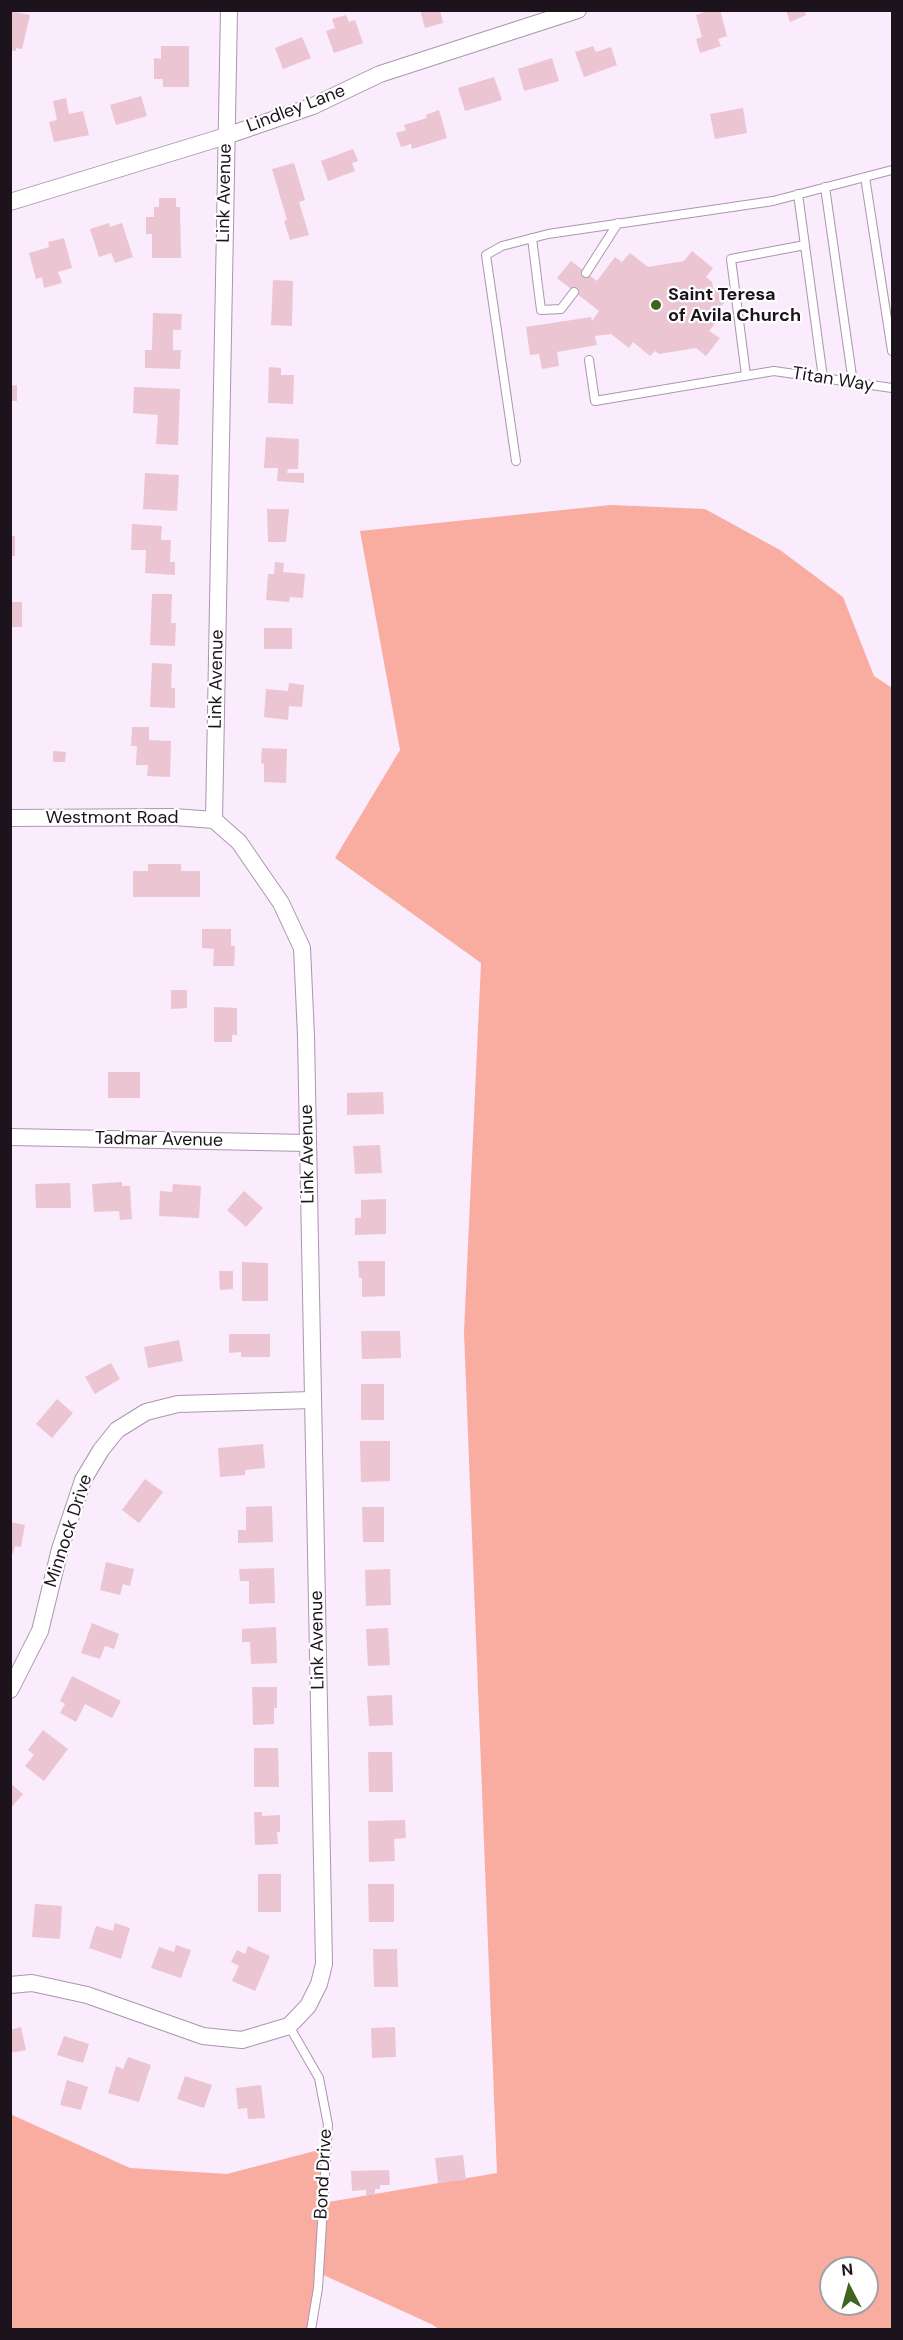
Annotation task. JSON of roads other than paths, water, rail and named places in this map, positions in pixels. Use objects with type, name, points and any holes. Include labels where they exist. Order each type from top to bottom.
[{"type":"street","name":"Link Avenue","points":[[228,10],[214,820],[239,842],[281,903],[302,948],[306,1036],[324,1964],[319,1984],[308,2006],[289,2026]]},
{"type":"street","name":"Lindley Lane","points":[[10,202],[226,136],[313,106],[380,74],[578,10]]},
{"type":"street","name":"Westmont Road","points":[[10,818],[174,817],[214,820]]},
{"type":"street","name":"Tadmar Avenue","points":[[10,1137],[307,1143]]},
{"type":"street","name":"Minnock Drive","points":[[10,1690],[40,1630],[60,1549],[83,1480],[101,1450],[117,1430],[146,1413],[178,1404],[312,1400]]},
{"type":"street","points":[[10,1985],[32,1983],[87,1995],[203,2036],[242,2040],[289,2026]]},
{"type":"lane","points":[[516,461],[486,255],[502,246],[532,238],[773,201],[892,170]]},
{"type":"lane","points":[[865,177],[892,351]]},
{"type":"lane","points":[[825,188],[852,383]]},
{"type":"lane","points":[[798,194],[823,378]]},
{"type":"lane","points":[[586,273],[618,223]]},
{"type":"lane","points":[[532,238],[541,310],[561,309],[574,292]]},
{"type":"lane","points":[[746,375],[731,260],[805,245]]},
{"type":"lane","name":"Titan Way","points":[[589,360],[596,401],[774,371],[892,388]]},
{"type":"lane","name":"Bond Drive","points":[[289,2026],[319,2078],[328,2125],[318,2288],[311,2330]]},
{"type":"place","name":"Saint Teresa of Avila Church","points":[[656,305]]}]
